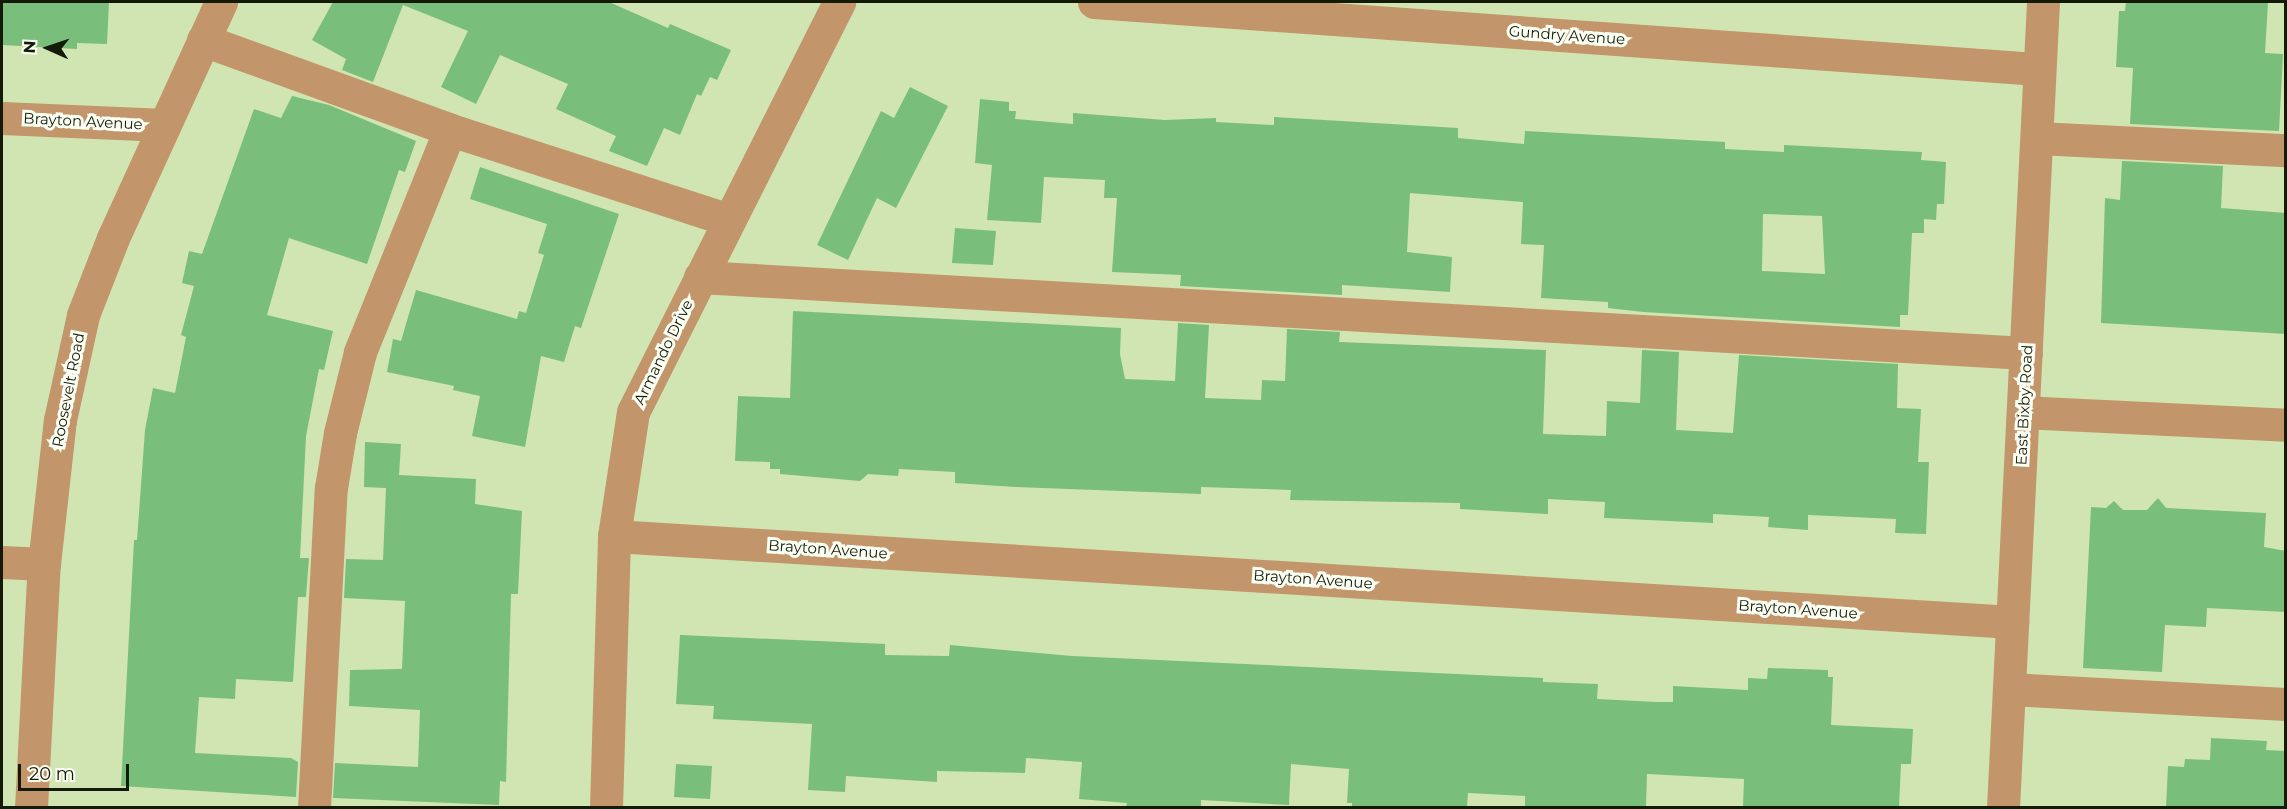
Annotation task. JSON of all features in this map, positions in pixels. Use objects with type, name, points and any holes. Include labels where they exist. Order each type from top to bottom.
[{"type":"street","name":"Roosevelt Road","points":[[31,807],[44,564],[60,420],[83,315],[113,238],[221,2]]},
{"type":"street","name":"Armando Drive","points":[[606,807],[614,536],[633,412],[838,2]]},
{"type":"street","name":"Gundry Avenue","points":[[1094,2],[2039,69]]},
{"type":"street","name":"East Bixby Road","points":[[2003,807],[2043,2]]},
{"type":"street","points":[[203,40],[450,129],[729,220]]},
{"type":"street","name":"Brayton Avenue","points":[[2,118],[164,125]]},
{"type":"street","points":[[314,807],[331,488],[340,433],[360,352],[450,129]]},
{"type":"street","points":[[2037,138],[2286,150]]},
{"type":"street","points":[[700,277],[2026,353]]},
{"type":"street","points":[[2023,412],[2286,425]]},
{"type":"street","name":"Brayton Avenue","points":[[614,536],[2012,622]]},
{"type":"street","points":[[2,562],[44,564]]},
{"type":"street","points":[[2009,689],[2286,704]]},
{"type":"building","points":[[2,2],[109,2],[107,44],[77,43],[77,49],[2,45]]},
{"type":"building","points":[[333,2],[609,2],[668,28],[670,24],[731,50],[717,80],[710,77],[701,96],[697,94],[680,135],[664,128],[647,166],[609,151],[616,136],[556,109],[568,84],[500,55],[476,104],[441,87],[468,31],[403,5],[373,82],[342,70],[346,59],[312,40]]},
{"type":"building","points":[[2126,2],[2268,2],[2265,53],[2283,54],[2279,131],[2130,124],[2133,68],[2116,67],[2119,11],[2125,11]]},
{"type":"building","points":[[910,87],[948,106],[896,208],[877,198],[848,260],[817,245],[881,111],[894,118]]},
{"type":"building","points":[[292,96],[329,105],[416,141],[405,172],[399,170],[367,264],[289,238],[267,315],[333,331],[324,370],[319,369],[306,436],[300,558],[309,558],[306,597],[298,597],[293,682],[236,679],[235,699],[199,697],[195,753],[291,758],[298,762],[296,797],[121,786],[134,540],[137,540],[145,430],[153,388],[175,393],[186,337],[181,335],[194,286],[182,283],[189,251],[202,254],[254,109],[281,118]]},
{"type":"building","points":[[980,99],[1009,102],[1009,111],[1016,111],[1015,119],[1073,124],[1073,113],[1165,120],[1216,118],[1216,122],[1274,125],[1274,117],[1458,128],[1458,138],[1524,144],[1525,131],[1725,142],[1725,149],[1784,152],[1784,145],[1922,152],[1921,160],[1946,162],[1944,204],[1937,204],[1936,220],[1924,219],[1924,233],[1912,233],[1908,315],[1900,315],[1900,327],[1643,312],[1608,308],[1608,302],[1541,298],[1544,245],[1521,244],[1523,202],[1410,193],[1407,252],[1452,257],[1450,292],[1342,285],[1342,295],[1180,286],[1181,275],[1112,272],[1117,198],[1104,198],[1105,180],[1044,177],[1041,223],[987,220],[992,165],[975,163]],"holes":[[[1763,214],[1822,216],[1825,274],[1762,271]]]},
{"type":"building","points":[[2122,161],[2223,166],[2221,208],[2286,213],[2286,334],[2101,323],[2105,198],[2120,200]]},
{"type":"building","points":[[480,167],[619,214],[581,328],[575,326],[564,362],[541,356],[525,447],[472,436],[480,396],[453,390],[454,386],[387,372],[393,339],[401,341],[416,290],[517,319],[519,311],[526,313],[544,255],[538,253],[547,224],[470,199]]},
{"type":"building","points":[[955,228],[996,231],[993,265],[952,263]]},
{"type":"building","points":[[793,311],[1121,328],[1120,354],[1125,379],[1175,381],[1178,323],[1209,325],[1205,398],[1261,400],[1262,380],[1285,381],[1287,329],[1340,332],[1339,342],[1546,350],[1543,434],[1606,436],[1607,401],[1640,403],[1642,350],[1679,352],[1676,430],[1733,433],[1739,355],[1898,364],[1897,408],[1921,409],[1918,462],[1929,462],[1926,534],[1895,533],[1896,519],[1808,515],[1808,530],[1768,527],[1769,517],[1713,514],[1713,523],[1604,518],[1605,502],[1548,499],[1548,514],[1460,509],[1460,503],[1290,500],[1291,490],[1201,487],[1201,494],[955,483],[955,472],[899,469],[898,476],[868,474],[860,481],[780,474],[780,469],[770,469],[770,462],[735,461],[738,396],[790,398]]},
{"type":"building","points":[[365,442],[401,444],[399,475],[476,479],[475,504],[522,511],[518,594],[511,594],[506,782],[500,781],[499,805],[333,798],[335,763],[418,767],[420,710],[349,706],[350,670],[402,669],[405,601],[344,598],[346,559],[383,560],[386,488],[364,487]]},
{"type":"building","points":[[2158,498],[2166,508],[2266,513],[2264,547],[2286,551],[2286,612],[2207,608],[2206,627],[2165,625],[2162,672],[2083,668],[2091,507],[2106,508],[2114,501],[2123,510],[2147,510]]},
{"type":"building","points":[[680,635],[885,644],[885,655],[949,656],[950,645],[1072,656],[1543,678],[1543,682],[1598,684],[1597,699],[1657,702],[1673,702],[1673,686],[1748,690],[1748,678],[1767,679],[1768,668],[1828,670],[1828,677],[1833,677],[1831,725],[1913,729],[1911,764],[1901,764],[1899,807],[1743,807],[1744,779],[1647,774],[1646,807],[1525,807],[1525,796],[1468,793],[1467,807],[1352,807],[1352,803],[1347,803],[1349,769],[1291,764],[1289,805],[1201,800],[1201,807],[1126,807],[1127,803],[1079,799],[1082,762],[1026,758],[1025,773],[937,771],[937,782],[846,776],[845,792],[808,790],[812,724],[713,719],[714,706],[676,704]]},
{"type":"building","points":[[2211,738],[2267,741],[2266,750],[2286,751],[2286,807],[2166,807],[2168,766],[2184,767],[2185,759],[2210,760]]},
{"type":"building","points":[[676,764],[712,766],[710,799],[674,797]]}]
